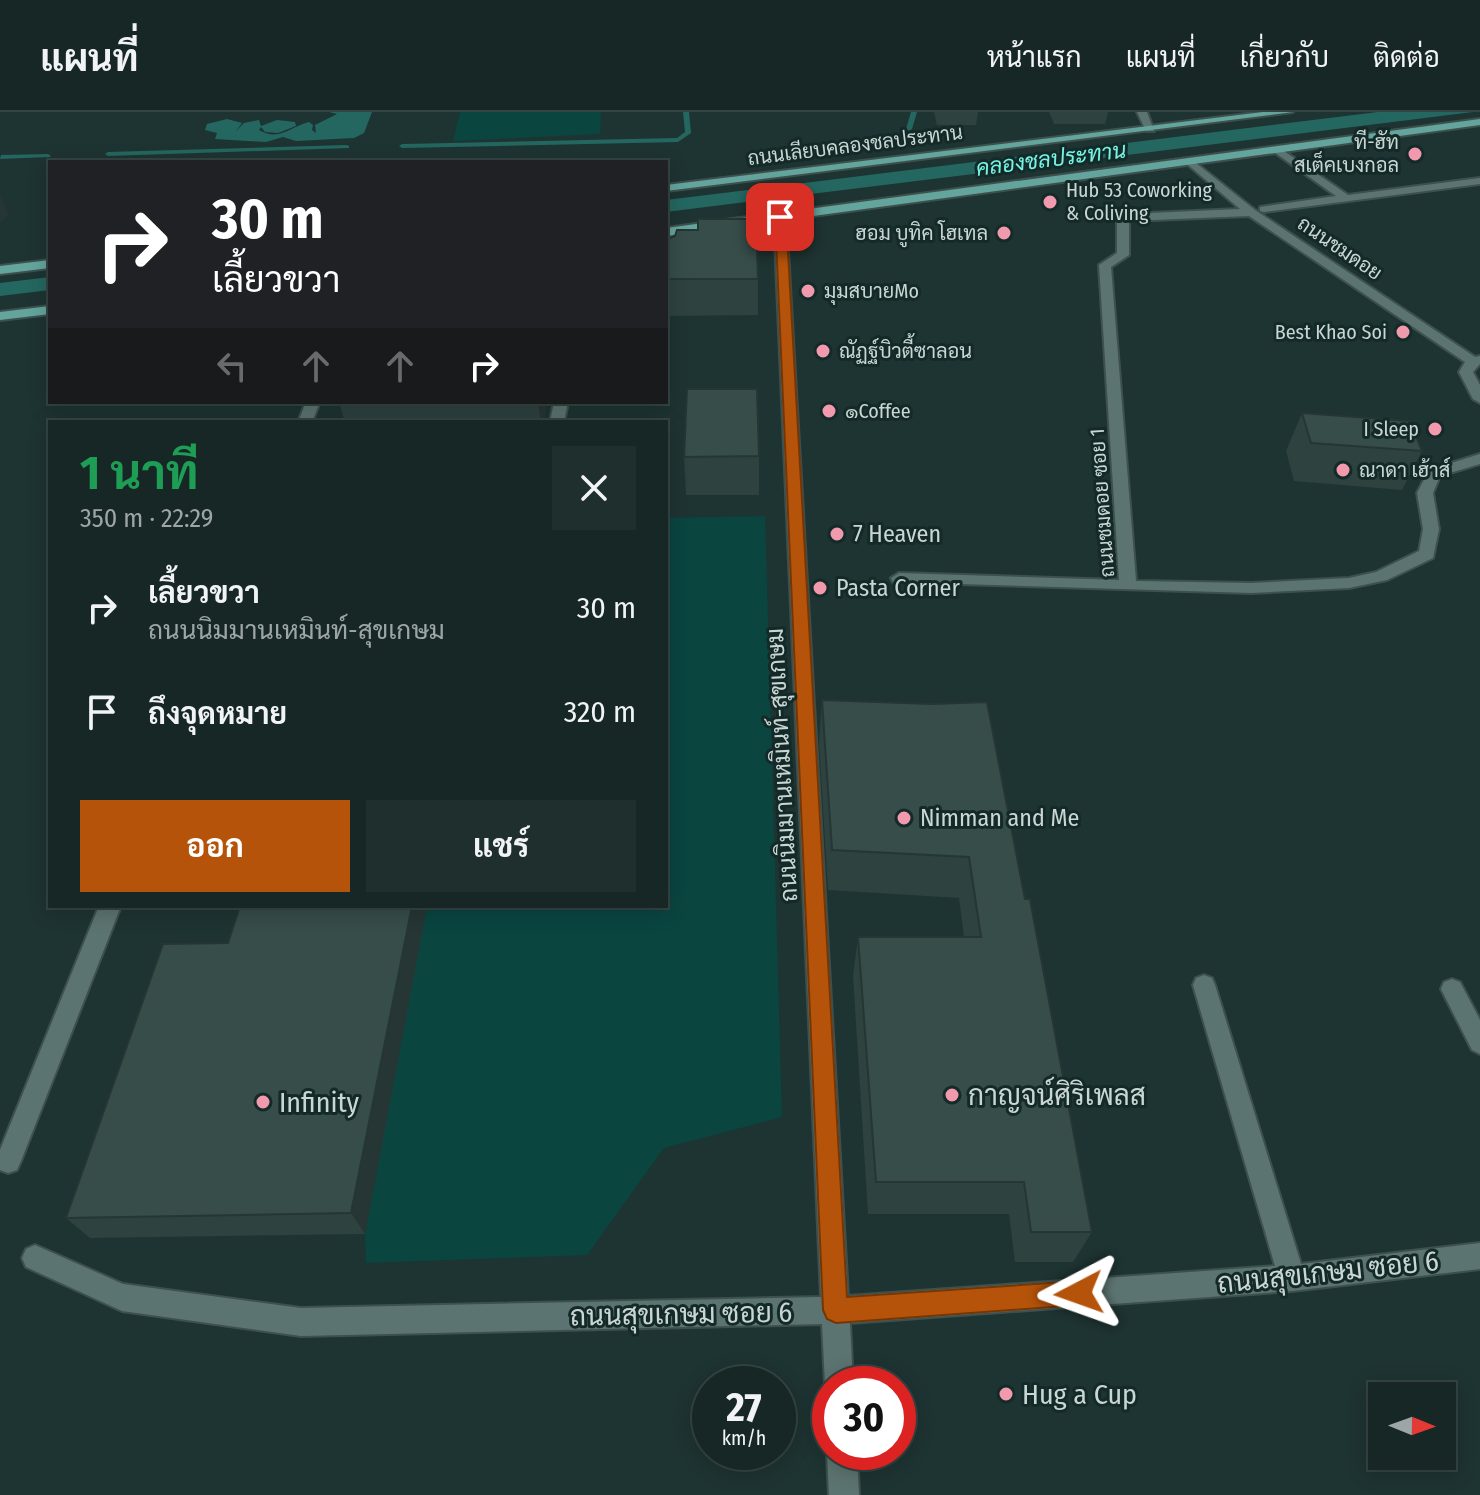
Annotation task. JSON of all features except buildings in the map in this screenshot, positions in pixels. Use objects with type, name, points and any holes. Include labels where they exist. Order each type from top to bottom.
[{"type":"main road","name":"ถนนเลียบคลองชลประทาน","points":[[668,188],[1288,112]]},
{"type":"main road","points":[[668,236],[780,217],[1480,122]]},
{"type":"main road","points":[[0,270],[48,264]]},
{"type":"main road","points":[[0,316],[48,310]]},
{"type":"street","points":[[1142,112],[1150,129]]},
{"type":"street","points":[[1278,150],[1344,197]]},
{"type":"street","name":"ถนนชมดอย","points":[[1191,162],[1476,361]]},
{"type":"street","points":[[1257,210],[1480,181]]},
{"type":"street","name":"ถนนชมดอย ซอย 1","points":[[1257,210],[1130,216],[1123,219],[1123,255],[1105,265],[1128,586],[1251,588],[1349,583],[1381,576],[1427,554],[1431,529],[1425,493],[1434,473],[1480,459]]},
{"type":"street","name":"ถนนนิมมานเหมินท์-สุขเกษม","points":[[780,217],[838,1366]]},
{"type":"street","points":[[1476,361],[1466,372],[1480,399]]},
{"type":"street","points":[[899,578],[1128,586]]},
{"type":"street","points":[[8,1161],[109,908]]},
{"type":"street","points":[[1204,985],[1292,1278]]},
{"type":"street","points":[[1452,989],[1480,1043]]},
{"type":"street","name":"ถนนสุขเกษม ซอย 6","points":[[35,1258],[122,1297],[301,1322],[836,1310],[1292,1278],[1480,1256]]},
{"type":"street","points":[[843,1470],[844,1495]]},
{"type":"shaded area","points":[[460,112],[601,112],[600,134],[453,141]]},
{"type":"shaded area","points":[[765,516],[782,1117],[664,1148],[587,1255],[366,1263],[365,1234],[427,908],[668,908],[668,518]]},
{"type":"water","points":[[329,112],[372,112],[364,133],[354,138],[296,141],[283,137],[266,142],[215,139],[217,133],[205,130],[207,124],[227,119],[242,123],[236,131],[244,123],[259,120],[261,126],[277,120],[295,122],[296,126],[278,133],[265,132],[261,127],[259,130],[266,133],[279,134],[309,122],[316,133],[315,125],[337,114]]},
{"type":"water","name":"คลองชลประทาน","points":[[1378,112],[1473,112],[668,212],[668,200]]},
{"type":"water","points":[[48,277],[48,290],[0,296],[0,283]]},
{"type":"waterway","points":[[402,146],[678,140],[688,133],[686,112]]},
{"type":"waterway","points":[[909,129],[914,112]]},
{"type":"waterway","points":[[108,154],[347,147]]},
{"type":"waterway","points":[[1,157],[48,156]]},
{"type":"place","name":"ที-ฮัท สเต็คเบงกอล","points":[[1415,154]]},
{"type":"place","name":"Hub 53 Coworking & Coliving","points":[[1050,202]]},
{"type":"place","name":"ฮอม บูทิค โฮเทล","points":[[1004,233]]},
{"type":"place","name":"มุมสบายMo","points":[[808,291]]},
{"type":"place","name":"Best Khao Soi","points":[[1403,332]]},
{"type":"place","name":"ณัฏฐ์บิวตี้ซาลอน","points":[[823,351]]},
{"type":"place","name":"๑Coffee","points":[[829,411]]},
{"type":"place","name":"I Sleep","points":[[1435,429]]},
{"type":"place","name":"ณาดา เฮ้าส์","points":[[1343,470]]},
{"type":"place","name":"7 Heaven","points":[[837,534]]},
{"type":"place","name":"Pasta Corner","points":[[820,588]]},
{"type":"place","name":"Nimman and Me","points":[[904,818]]},
{"type":"place","name":"กาญจน์ศิริเพลส","points":[[952,1095]]},
{"type":"place","name":"Infinity","points":[[263,1102]]},
{"type":"place","name":"Hug a Cup","points":[[1006,1394]]},
{"type":"route","points":[[780,217],[836,1310],[1079,1293]]}]
